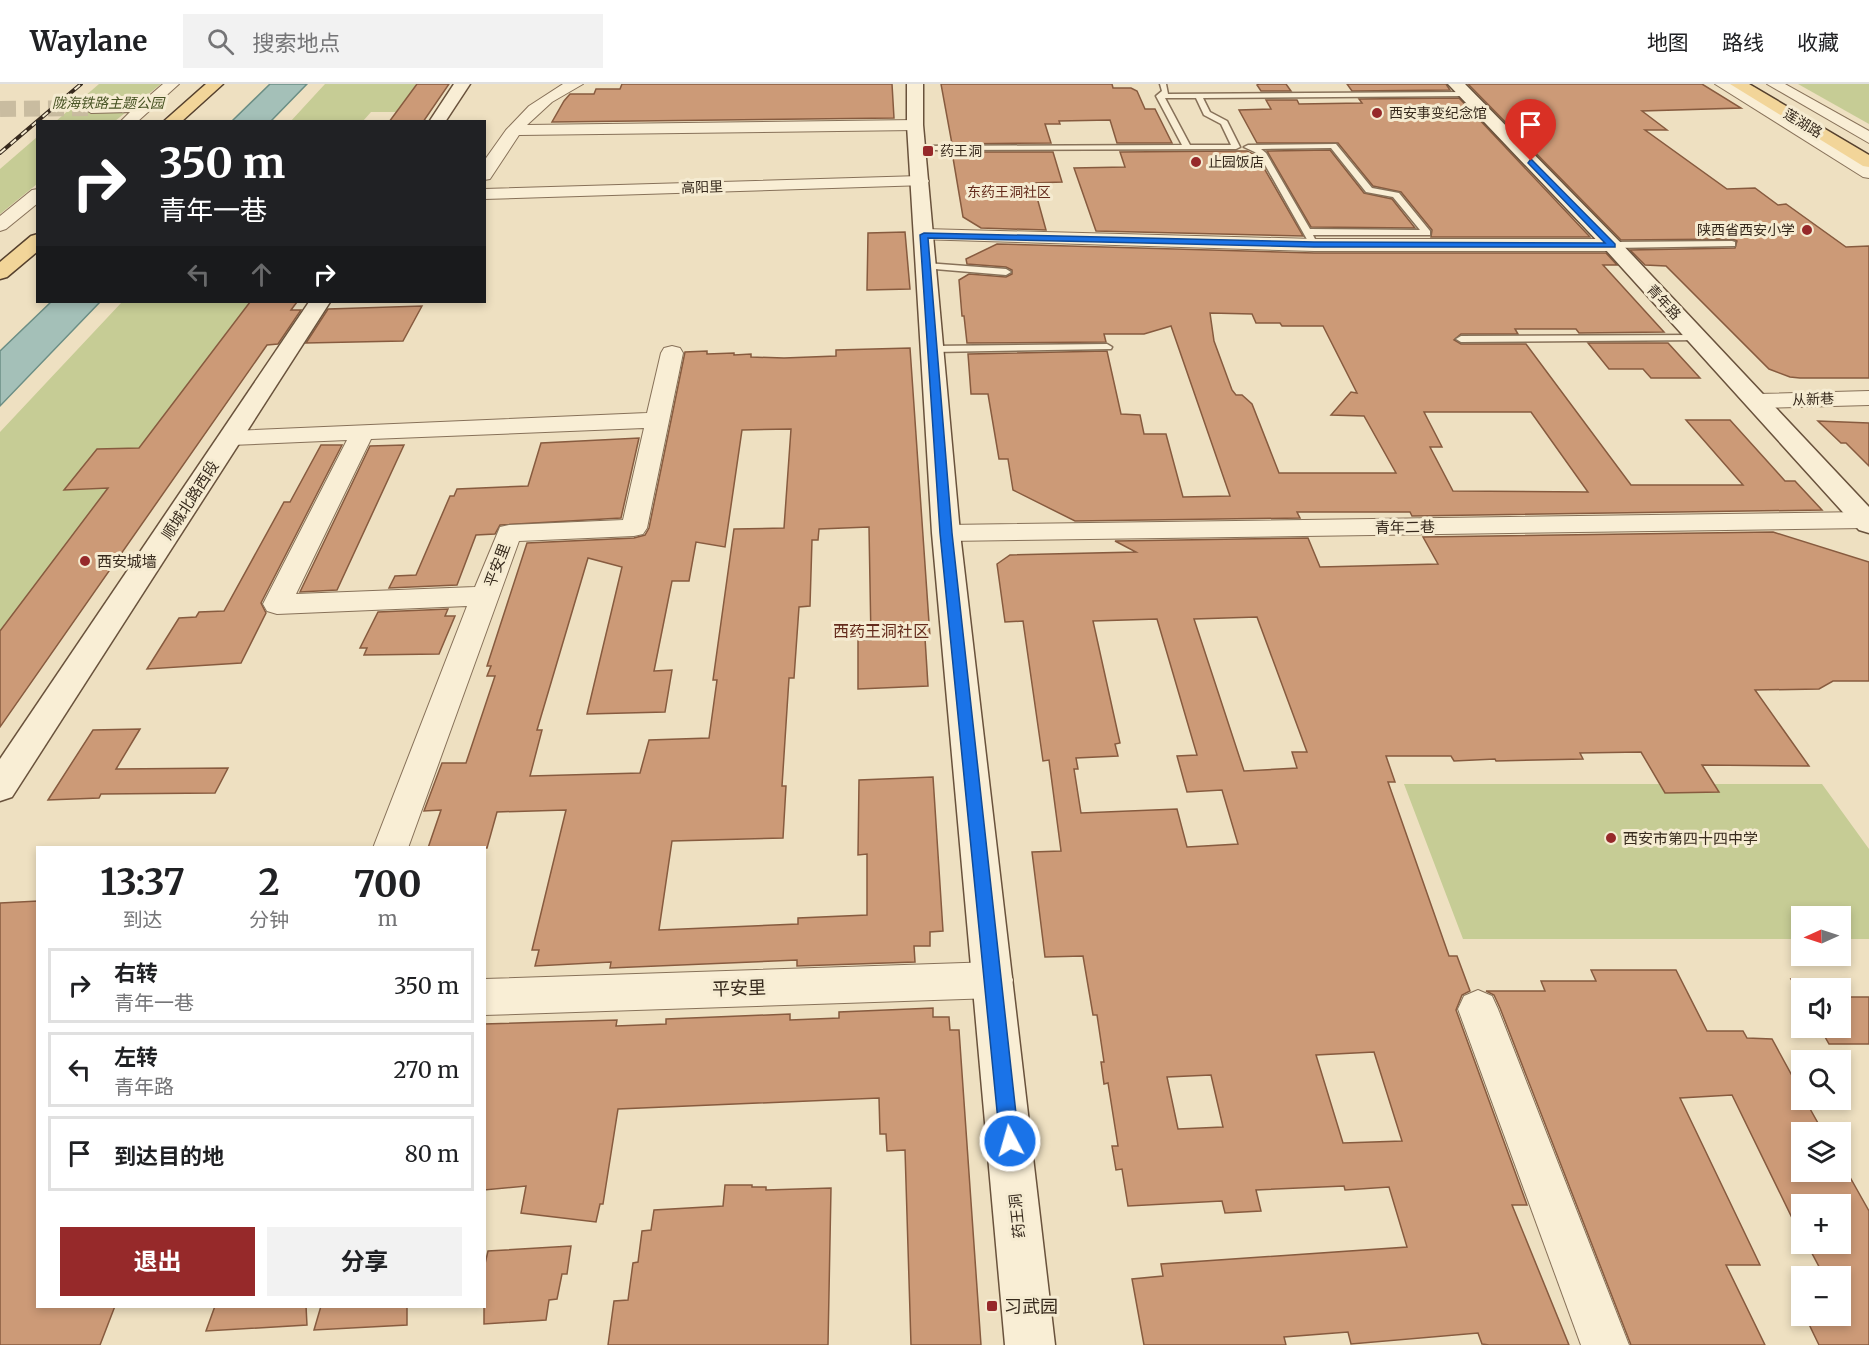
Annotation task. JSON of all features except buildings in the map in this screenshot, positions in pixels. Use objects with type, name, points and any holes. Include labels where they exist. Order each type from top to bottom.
[{"type":"main road","points":[[160,120],[191,84]]},
{"type":"main road","points":[[161,120],[212,84]]},
{"type":"main road","points":[[173,120],[212,84]]},
{"type":"main road","name":"莲湖路","points":[[1738,84],[1869,162]]},
{"type":"main road","name":"莲湖路","points":[[1756,84],[1869,149]]},
{"type":"main road","points":[[0,258],[36,227]]},
{"type":"main road","points":[[0,273],[36,242]]},
{"type":"street","points":[[129,120],[172,84]]},
{"type":"street","points":[[438,120],[462,84]]},
{"type":"street","points":[[486,172],[499,149],[546,99],[576,84]]},
{"type":"street","name":"药王洞","points":[[915,84],[916,136],[946,533],[1030,1345]]},
{"type":"street","points":[[1722,84],[1869,173]]},
{"type":"street","points":[[1774,84],[1869,138]]},
{"type":"street","name":"青年路","points":[[1461,89],[1612,245],[1867,522]]},
{"type":"street","points":[[91,108],[145,107]]},
{"type":"street","points":[[516,130],[916,136]]},
{"type":"street","name":"高阳里","points":[[486,194],[920,181]]},
{"type":"street","points":[[0,225],[36,196]]},
{"type":"street","points":[[925,251],[1310,238],[1612,245]]},
{"type":"street","name":"顺城北路西段","points":[[0,788],[318,303]]},
{"type":"street","name":"平安里","points":[[391,846],[509,533],[634,528],[672,353]]},
{"type":"street","name":"从新巷","points":[[1757,401],[1869,398]]},
{"type":"street","points":[[231,438],[657,420]]},
{"type":"street","points":[[363,432],[277,604],[485,596]]},
{"type":"street","name":"青年二巷","points":[[946,533],[1867,522]]},
{"type":"street","name":"平安里","points":[[486,997],[994,980]]},
{"type":"street","points":[[1478,1009],[1605,1345]]},
{"type":"lane","points":[[1160,96],[1166,92],[1163,84]]},
{"type":"lane","points":[[1299,84],[1307,94]]},
{"type":"lane","points":[[1160,96],[1461,89]]},
{"type":"lane","points":[[1198,95],[1207,113],[1224,123],[1236,147]]},
{"type":"lane","points":[[1160,96],[1187,147]]},
{"type":"lane","points":[[916,136],[1187,147],[1333,146],[1369,190],[1396,195],[1427,233],[1310,238],[1262,153],[1252,147]]},
{"type":"lane","points":[[1612,245],[1732,244]]},
{"type":"lane","points":[[925,251],[1006,272]]},
{"type":"lane","points":[[1461,339],[1698,338]]},
{"type":"lane","points":[[933,349],[1107,347]]},
{"type":"green space","name":"陇海铁路主题公园","points":[[99,84],[161,84],[116,120],[57,120]]},
{"type":"green space","points":[[325,84],[417,84],[396,112],[371,112],[364,120],[292,120]]},
{"type":"green space","points":[[1798,84],[1869,84],[1869,124]]},
{"type":"green space","name":"陇海铁路主题公园","points":[[36,138],[36,185],[0,214],[0,169]]},
{"type":"green space","points":[[121,303],[249,303],[139,448],[97,449],[65,489],[108,488],[0,631],[0,432]]},
{"type":"green space","points":[[1404,784],[1822,784],[1869,849],[1869,939],[1851,939],[1851,906],[1791,906],[1791,939],[1463,939]]},
{"type":"water","points":[[270,84],[307,84],[272,120],[233,120]]},
{"type":"water","points":[[50,303],[99,303],[0,406],[0,351]]},
{"type":"tunnel","points":[[0,109],[91,108]]},
{"type":"railway","points":[[39,120],[81,84]]},
{"type":"railway","points":[[0,153],[36,122]]},
{"type":"place","name":"西安事变纪念馆","points":[[1377,113]]},
{"type":"place","name":"药王洞","points":[[928,151]]},
{"type":"place","name":"止园饭店","points":[[1196,162]]},
{"type":"place","name":"陕西省西安小学","points":[[1807,230]]},
{"type":"place","name":"西安城墙","points":[[85,561]]},
{"type":"place","name":"西安市第四十四中学","points":[[1611,838]]},
{"type":"place","name":"习武园","points":[[992,1306]]},
{"type":"district","name":"东药王洞社区","points":[[1009,192]]},
{"type":"district","name":"西药王洞社区","points":[[881,631]]},
{"type":"route","points":[[1010,1141],[946,533],[924,235],[1314,244],[1612,245],[1531,161]]}]
